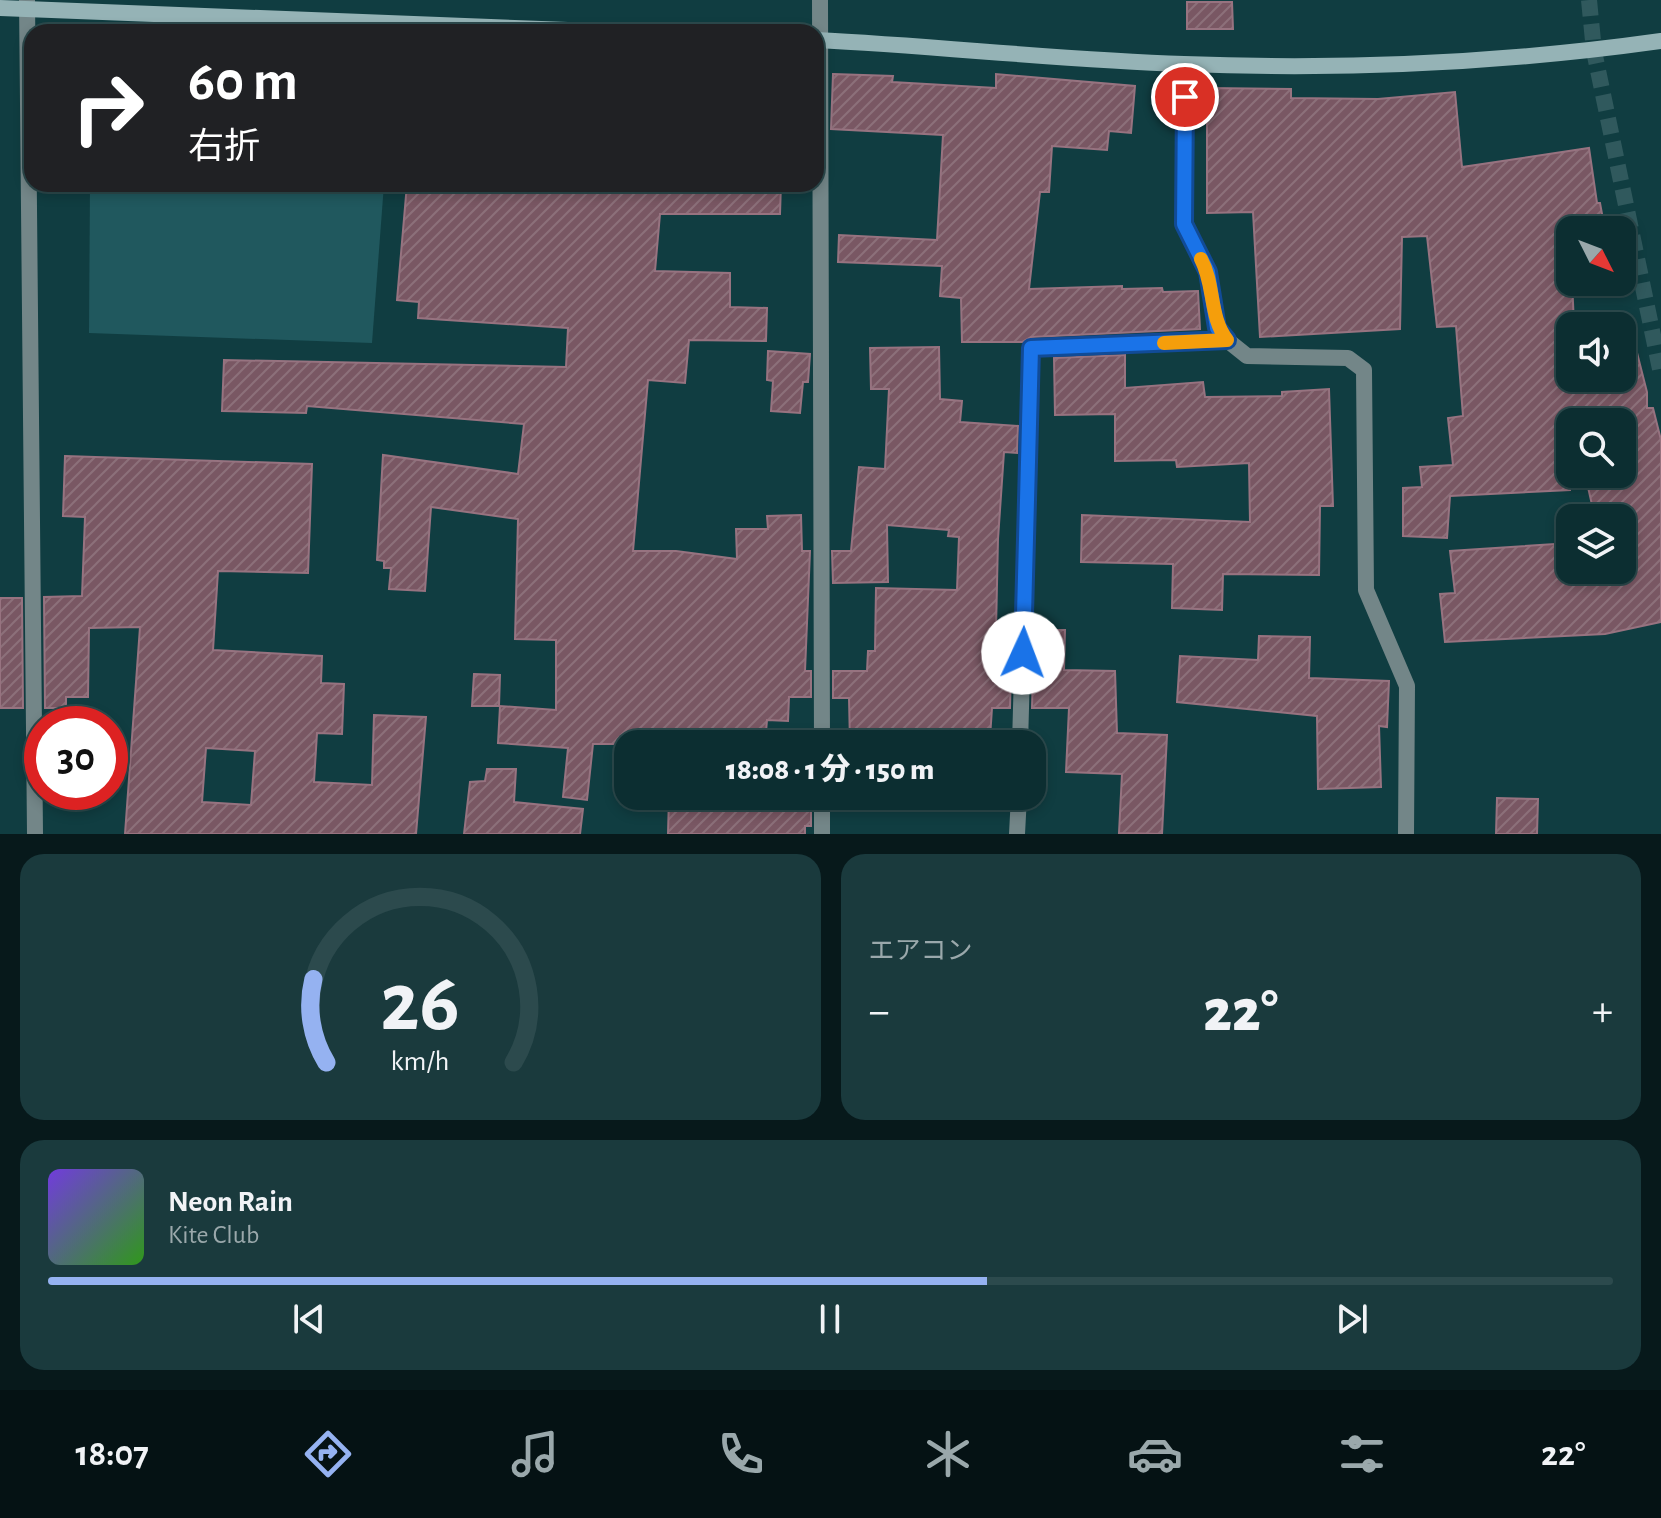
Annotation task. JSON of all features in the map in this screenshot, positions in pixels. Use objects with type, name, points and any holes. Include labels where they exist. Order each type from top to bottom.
[{"type":"street","points":[[819,24],[820,0]]},
{"type":"street","points":[[0,8],[26,4],[451,24]]},
{"type":"street","points":[[26,4],[26,24]]},
{"type":"street","points":[[824,40],[1185,65],[1436,62],[1594,51],[1661,41]]},
{"type":"street","points":[[1185,65],[1184,224],[1208,272],[1217,328],[1247,356],[1348,358],[1364,370],[1366,590],[1407,686],[1406,834]]},
{"type":"street","points":[[28,192],[35,834]]},
{"type":"street","points":[[819,192],[822,730]]},
{"type":"street","points":[[1020,730],[1031,348],[1227,340]]},
{"type":"street","points":[[822,810],[822,834]]},
{"type":"street","points":[[1017,834],[1018,810]]},
{"type":"shaded area","points":[[90,192],[383,192],[372,343],[89,333]]},
{"type":"building","points":[[1187,2],[1232,2],[1233,29],[1187,29]]},
{"type":"building","points":[[833,74],[893,76],[892,82],[996,88],[996,74],[1135,86],[1131,133],[1109,131],[1107,150],[1052,146],[1049,192],[1040,192],[1029,289],[1122,286],[1122,289],[1162,288],[1163,292],[1198,291],[1200,329],[1031,337],[1022,342],[962,342],[961,298],[940,296],[942,266],[838,262],[839,235],[937,240],[943,135],[831,129]]},
{"type":"building","points":[[1207,88],[1291,89],[1291,98],[1378,99],[1455,92],[1462,167],[1589,148],[1597,203],[1600,203],[1602,216],[1556,216],[1556,296],[1573,296],[1573,312],[1556,312],[1556,392],[1636,392],[1636,349],[1647,392],[1647,408],[1653,408],[1661,440],[1661,622],[1605,634],[1445,642],[1440,594],[1455,593],[1450,551],[1556,544],[1556,584],[1636,584],[1636,504],[1592,504],[1588,488],[1636,488],[1636,408],[1556,408],[1556,488],[1570,490],[1450,496],[1447,538],[1403,536],[1403,488],[1422,487],[1420,467],[1453,465],[1448,418],[1463,416],[1456,326],[1437,327],[1427,236],[1402,237],[1400,329],[1260,337],[1253,212],[1207,213]]},
{"type":"building","points":[[406,192],[781,192],[780,214],[660,214],[655,271],[730,273],[730,307],[767,308],[766,341],[689,340],[685,383],[648,380],[633,551],[676,551],[737,559],[736,529],[768,529],[767,516],[801,515],[802,551],[810,551],[805,671],[811,671],[811,697],[789,697],[788,721],[767,720],[766,730],[614,730],[614,744],[593,744],[587,800],[563,797],[568,748],[498,743],[500,706],[556,710],[556,640],[515,639],[518,519],[431,507],[425,591],[389,589],[391,568],[384,568],[384,561],[377,560],[383,455],[518,474],[524,424],[307,406],[306,413],[222,411],[224,360],[566,367],[568,328],[418,318],[419,302],[397,300]]},
{"type":"building","points":[[939,347],[940,399],[962,401],[960,422],[1018,426],[1017,453],[1004,452],[998,539],[996,630],[1012,630],[1010,708],[992,708],[991,730],[850,730],[849,698],[833,698],[833,671],[867,671],[868,651],[875,651],[876,588],[957,590],[959,537],[948,536],[949,530],[887,525],[888,582],[833,583],[832,551],[851,551],[859,467],[885,469],[889,389],[871,389],[870,348]]},
{"type":"building","points":[[768,351],[810,354],[808,382],[803,382],[800,413],[771,411],[773,381],[767,380]]},
{"type":"building","points":[[1125,355],[1125,388],[1203,382],[1205,397],[1282,396],[1282,392],[1329,389],[1333,506],[1320,506],[1319,575],[1223,574],[1222,610],[1172,608],[1173,564],[1081,562],[1082,515],[1250,522],[1249,463],[1177,467],[1176,460],[1115,461],[1115,414],[1055,415],[1054,358]]},
{"type":"building","points":[[65,456],[312,464],[308,573],[218,571],[213,650],[322,656],[321,683],[344,684],[342,734],[317,733],[314,782],[372,785],[374,715],[426,717],[416,834],[125,834],[140,627],[89,628],[88,697],[66,697],[66,706],[45,706],[44,597],[82,596],[85,517],[63,516]],"holes":[[[206,748],[255,751],[251,805],[202,802]]]},
{"type":"building","points":[[0,598],[22,598],[23,708],[0,708]]},
{"type":"building","points":[[1034,630],[1065,630],[1064,670],[1115,671],[1117,733],[1167,735],[1162,834],[1119,833],[1122,774],[1066,772],[1069,708],[1032,708]]},
{"type":"building","points":[[1259,636],[1310,637],[1309,678],[1389,681],[1387,727],[1379,726],[1381,787],[1318,789],[1317,716],[1177,702],[1180,656],[1258,660]]},
{"type":"building","points":[[474,674],[500,675],[499,706],[472,706]]},
{"type":"building","points":[[487,769],[516,769],[514,802],[583,809],[580,834],[464,834],[470,782],[485,781]]},
{"type":"building","points":[[1497,798],[1538,799],[1537,834],[1496,834]]},
{"type":"building","points":[[669,810],[811,810],[811,826],[805,826],[805,834],[668,834]]},
{"type":"tunnel","points":[[1589,0],[1594,51],[1661,374]]},
{"type":"slow traffic","points":[[1164,343],[1227,340],[1217,328],[1208,272],[1201,259]]},
{"type":"route","points":[[1023,653],[1031,348],[1227,340],[1217,328],[1208,272],[1184,224],[1185,97]]}]
